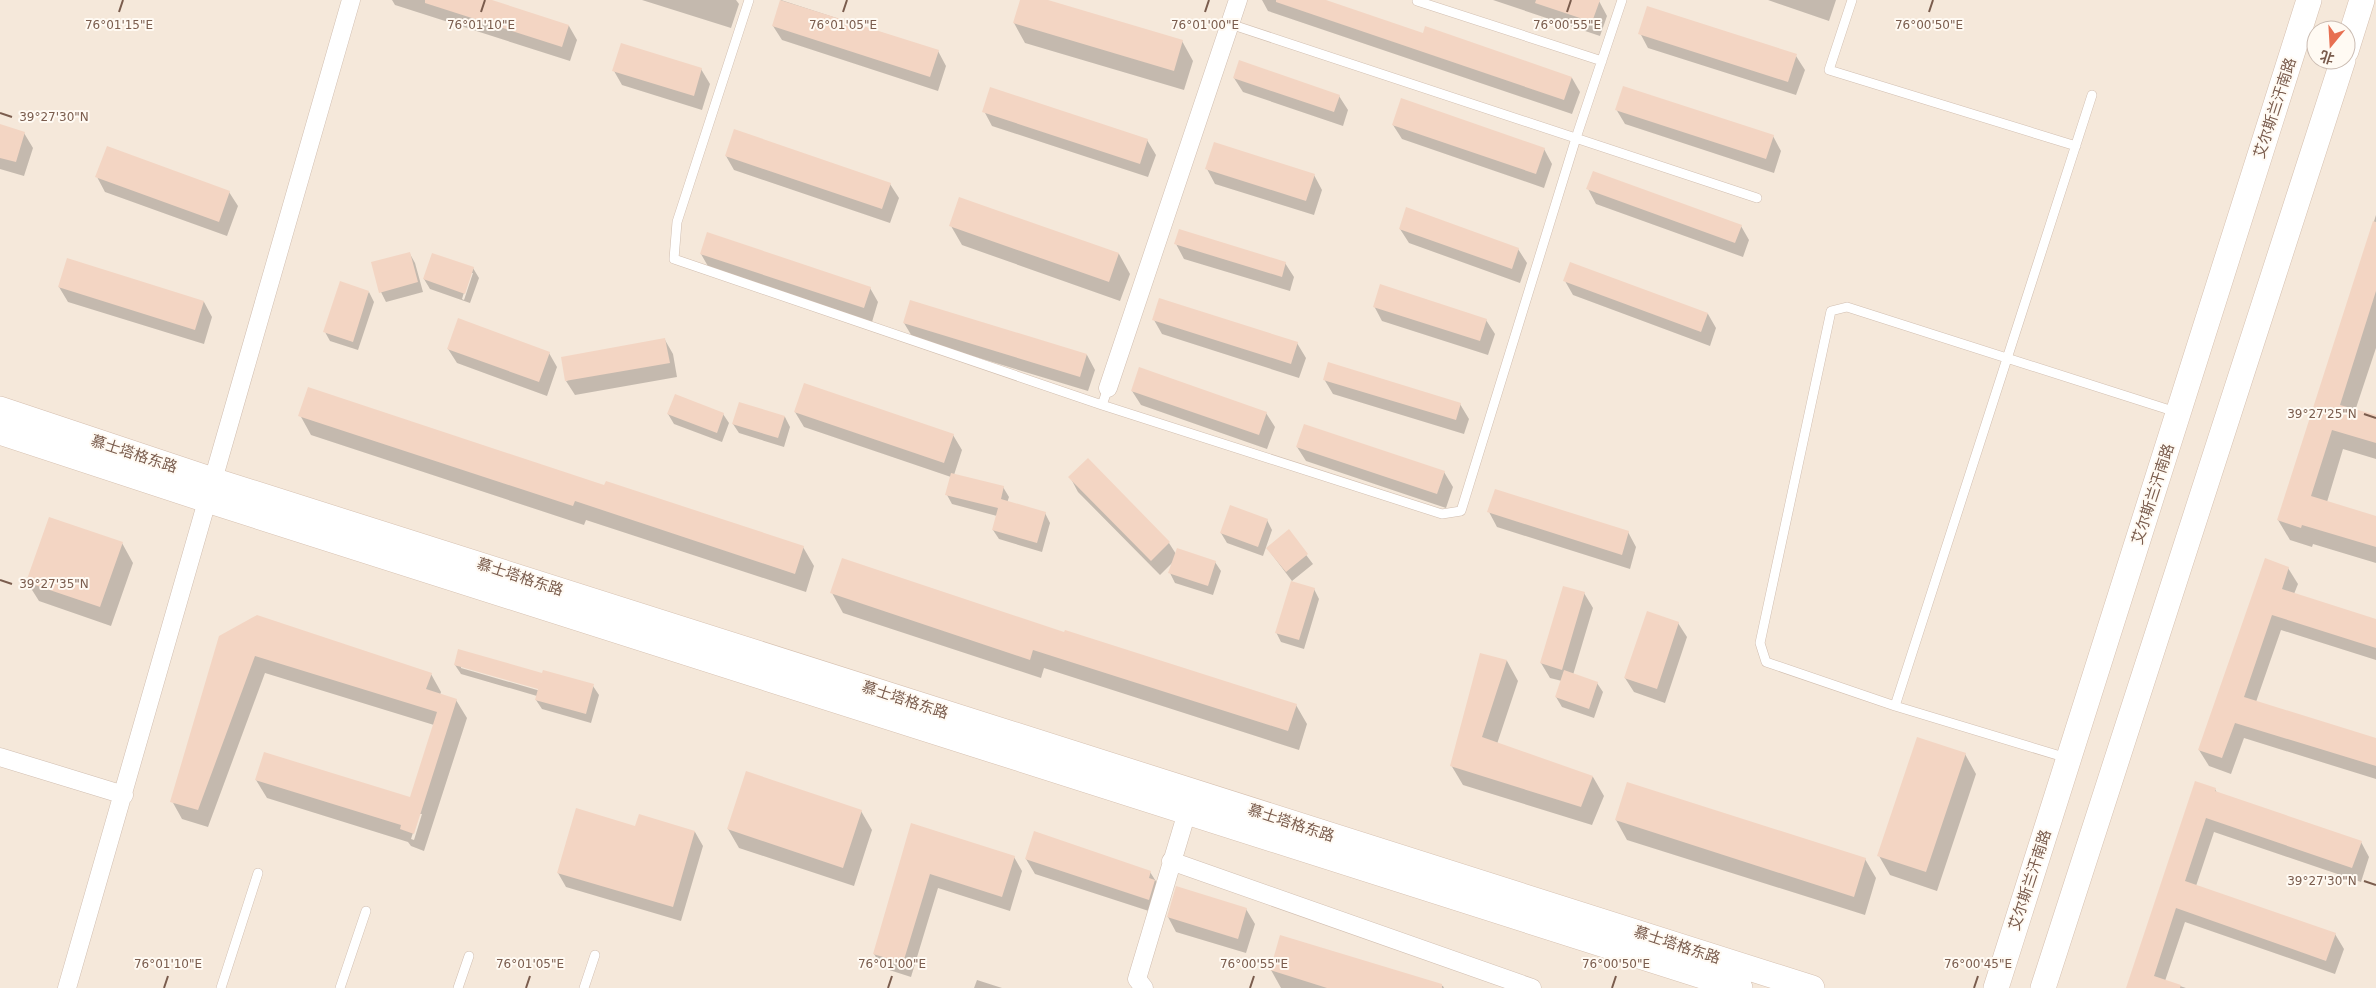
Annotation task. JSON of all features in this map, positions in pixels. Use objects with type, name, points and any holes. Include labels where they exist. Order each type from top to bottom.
[{"type":"main road","name":"艾尔斯兰汗南路","points":[[1996,988],[2309,0]]},
{"type":"main road","points":[[2356,20],[2362,0]]},
{"type":"main road","points":[[2043,988],[2340,70]]},
{"type":"main road","name":"慕士塔格东路","points":[[0,409],[210,490],[1187,812],[1740,988]]},
{"type":"main road","name":"慕士塔格东路","points":[[0,432],[210,490],[1812,988]]},
{"type":"street","points":[[67,988],[351,0]]},
{"type":"street","points":[[1108,388],[1238,0]]},
{"type":"street","points":[[0,756],[124,795]]},
{"type":"street","points":[[1144,988],[1137,978],[1187,812]]},
{"type":"street","points":[[1172,861],[1532,988]]},
{"type":"lane","points":[[749,0],[677,222],[674,259],[1102,405],[1442,514],[1461,511],[1576,138],[1622,0]]},
{"type":"lane","points":[[1416,0],[1602,61]]},
{"type":"lane","points":[[1852,0],[1829,70],[2076,146]]},
{"type":"lane","points":[[1230,24],[1757,198]]},
{"type":"lane","points":[[1895,706],[2092,95]]},
{"type":"lane","points":[[2069,758],[1895,706],[1766,662],[1760,643],[1831,311],[1846,307],[2178,412]]},
{"type":"lane","points":[[1102,405],[1108,388]]},
{"type":"lane","points":[[221,988],[258,873]]},
{"type":"lane","points":[[340,988],[366,911]]},
{"type":"lane","points":[[584,988],[595,955]]},
{"type":"lane","points":[[458,988],[469,956]]},
{"type":"shaded area","points":[[0,0],[2376,0],[2376,988],[0,988]]},
{"type":"building","points":[[425,0],[492,0],[569,25],[562,47],[425,3]]},
{"type":"building","points":[[780,0],[939,50],[930,77],[772,26]]},
{"type":"building","points":[[1020,0],[1048,0],[1183,40],[1174,71],[1013,23]]},
{"type":"building","points":[[1276,0],[1326,0],[1423,33],[1425,26],[1572,77],[1564,100],[1276,2]]},
{"type":"building","points":[[1536,0],[1600,0],[1592,22],[1535,3]]},
{"type":"building","points":[[1647,6],[1797,54],[1788,82],[1638,34]]},
{"type":"building","points":[[621,43],[702,68],[694,96],[612,71]]},
{"type":"building","points":[[1239,60],[1340,95],[1334,112],[1233,78]]},
{"type":"building","points":[[1623,86],[1774,135],[1766,159],[1615,110]]},
{"type":"building","points":[[990,87],[1148,139],[1140,164],[982,112]]},
{"type":"building","points":[[1401,98],[1545,148],[1536,174],[1392,125]]},
{"type":"building","points":[[0,124],[25,132],[16,162],[0,158]]},
{"type":"building","points":[[734,129],[891,183],[882,209],[725,156]]},
{"type":"building","points":[[1214,142],[1315,174],[1306,201],[1205,169]]},
{"type":"building","points":[[107,146],[230,191],[219,222],[95,177]]},
{"type":"building","points":[[1593,171],[1742,225],[1735,243],[1586,189]]},
{"type":"building","points":[[959,197],[1119,253],[1109,282],[949,226]]},
{"type":"building","points":[[1406,207],[1519,248],[1512,269],[1399,229]]},
{"type":"building","points":[[2373,221],[2376,222],[2376,291],[2340,405],[2376,415],[2376,443],[2332,430],[2311,496],[2376,516],[2376,547],[2302,525],[2301,528],[2277,520]]},
{"type":"building","points":[[1179,229],[1286,262],[1282,277],[1174,244]]},
{"type":"building","points":[[707,232],[871,287],[864,308],[700,254]]},
{"type":"building","points":[[410,252],[418,282],[379,293],[371,262]]},
{"type":"building","points":[[432,253],[474,267],[465,294],[423,279]]},
{"type":"building","points":[[67,258],[204,301],[195,330],[58,287]]},
{"type":"building","points":[[1570,262],[1708,313],[1701,332],[1563,281]]},
{"type":"building","points":[[340,281],[369,291],[353,342],[323,332]]},
{"type":"building","points":[[1380,284],[1487,319],[1480,341],[1373,307]]},
{"type":"building","points":[[1159,298],[1298,342],[1291,364],[1152,320]]},
{"type":"building","points":[[910,300],[1087,354],[1080,377],[903,323]]},
{"type":"building","points":[[458,318],[550,352],[539,382],[447,349]]},
{"type":"building","points":[[665,338],[670,363],[565,381],[561,357]]},
{"type":"building","points":[[1328,362],[1461,403],[1456,420],[1323,380]]},
{"type":"building","points":[[1139,367],[1267,412],[1259,435],[1131,391]]},
{"type":"building","points":[[804,383],[954,434],[944,463],[794,412]]},
{"type":"building","points":[[308,387],[604,485],[606,481],[804,546],[795,574],[575,501],[573,506],[298,416]]},
{"type":"building","points":[[675,394],[724,413],[717,433],[667,414]]},
{"type":"building","points":[[739,402],[785,416],[778,438],[732,424]]},
{"type":"building","points":[[1304,424],[1445,471],[1437,494],[1296,447]]},
{"type":"building","points":[[1088,458],[1170,542],[1151,561],[1068,477]]},
{"type":"building","points":[[951,473],[1004,486],[1001,499],[1046,512],[1037,543],[992,530],[998,508],[945,495]]},
{"type":"building","points":[[1495,489],[1629,531],[1622,555],[1487,512]]},
{"type":"building","points":[[1230,505],[1268,519],[1258,547],[1220,533]]},
{"type":"building","points":[[49,517],[123,542],[100,607],[26,582]]},
{"type":"building","points":[[1289,529],[1308,554],[1286,572],[1266,548]]},
{"type":"building","points":[[1177,548],[1216,561],[1208,586],[1168,573]]},
{"type":"building","points":[[842,558],[1064,632],[1065,630],[1297,704],[1288,731],[1033,650],[1030,660],[830,593]]},
{"type":"building","points":[[2265,558],[2289,567],[2282,589],[2376,619],[2376,648],[2272,615],[2244,697],[2376,738],[2376,766],[2235,723],[2222,758],[2198,750]]},
{"type":"building","points":[[1291,581],[1315,588],[1299,640],[1275,633]]},
{"type":"building","points":[[1563,586],[1585,592],[1562,670],[1540,663]]},
{"type":"building","points":[[1647,611],[1679,622],[1657,689],[1624,678]]},
{"type":"building","points":[[257,615],[432,673],[426,689],[457,699],[414,834],[400,829],[401,825],[255,780],[264,752],[410,797],[437,712],[255,656],[198,810],[170,802],[219,636]]},
{"type":"building","points":[[458,649],[542,673],[543,670],[594,684],[586,714],[535,700],[538,689],[454,665]]},
{"type":"building","points":[[1480,653],[1507,660],[1482,737],[1593,776],[1581,807],[1450,766]]},
{"type":"building","points":[[1564,670],[1598,682],[1589,709],[1555,697]]},
{"type":"building","points":[[1917,737],[1966,753],[1926,872],[1877,856]]},
{"type":"building","points":[[746,771],[862,810],[843,868],[727,829]]},
{"type":"building","points":[[2195,781],[2216,788],[2215,791],[2362,841],[2352,868],[2206,818],[2185,881],[2336,933],[2326,961],[2176,908],[2154,976],[2181,985],[2180,988],[2126,988]]},
{"type":"building","points":[[1627,782],[1866,858],[1854,897],[1615,820]]},
{"type":"building","points":[[576,808],[635,826],[639,814],[695,831],[673,907],[557,873]]},
{"type":"building","points":[[911,823],[1015,856],[1002,897],[930,874],[903,963],[873,954]]},
{"type":"building","points":[[1034,831],[1151,871],[1149,878],[1155,880],[1149,900],[1025,859]]},
{"type":"building","points":[[1176,886],[1247,908],[1238,939],[1167,917]]},
{"type":"building","points":[[1280,935],[1442,984],[1442,988],[1327,988],[1270,970]]}]
